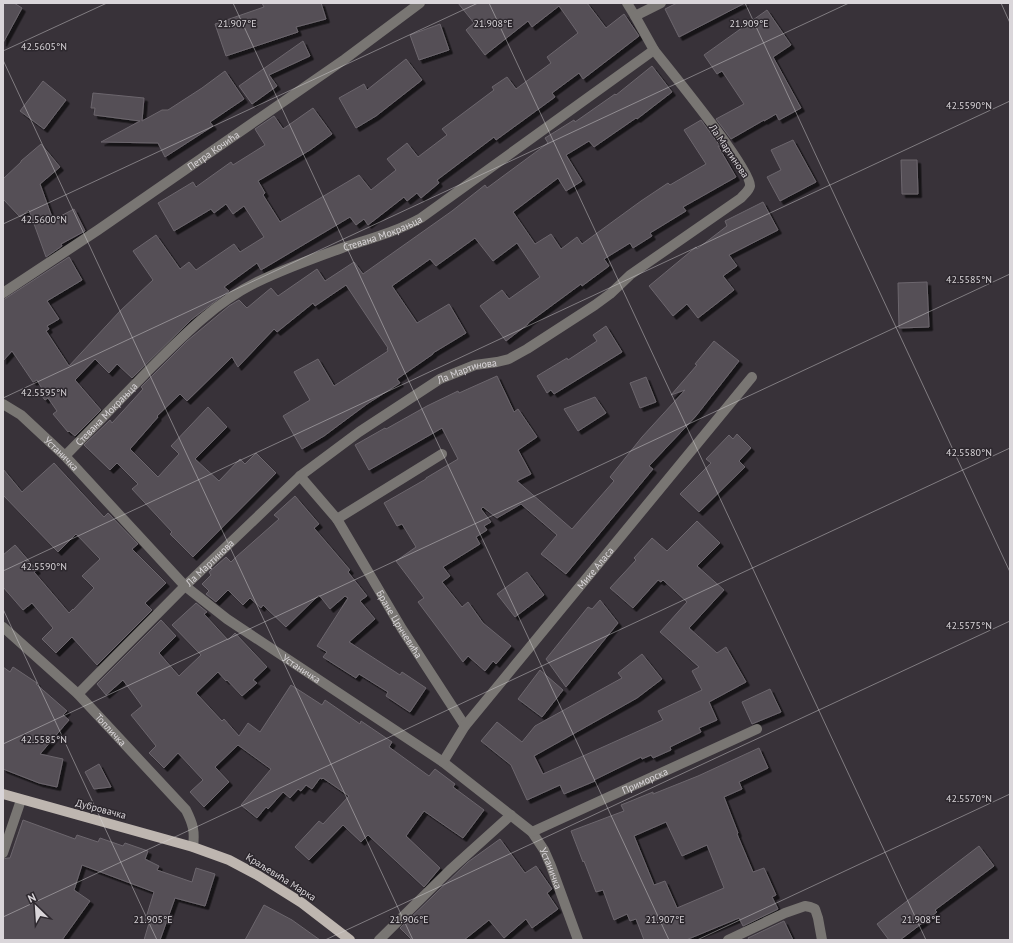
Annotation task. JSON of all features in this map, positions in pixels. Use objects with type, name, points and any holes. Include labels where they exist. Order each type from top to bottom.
[{"type":"main road","name":"Дубровачка","points":[[3,794],[193,847]]},
{"type":"main road","name":"Краљевића Марка","points":[[193,847],[229,860],[259,876],[302,903],[350,940]]},
{"type":"street","name":"Петра Кочића","points":[[3,292],[98,230],[345,59],[420,3]]},
{"type":"street","points":[[627,3],[654,50]]},
{"type":"street","points":[[635,16],[661,3]]},
{"type":"street","name":"Стевана Мокрањца","points":[[65,456],[177,342],[210,311],[256,282],[340,249],[403,228],[421,218],[654,50]]},
{"type":"street","name":"Ла Мартинова","points":[[78,694],[185,586],[300,476],[359,432],[440,380],[475,365],[510,359],[527,349],[595,305],[630,276],[748,192],[750,182],[739,162],[722,137],[654,50]]},
{"type":"street","name":"Мике Аласа","points":[[443,762],[465,726],[752,377]]},
{"type":"street","name":"Устаничка","points":[[3,404],[21,415],[65,456],[185,586],[227,619],[443,762],[532,832],[544,850],[551,866],[578,940]]},
{"type":"street","points":[[337,519],[442,454]]},
{"type":"street","name":"Бране Црнчевића","points":[[300,476],[337,519],[402,629],[465,726]]},
{"type":"street","name":"Топличка","points":[[3,627],[78,694],[186,810],[192,822],[194,833],[193,847]]},
{"type":"street","name":"Приморска","points":[[532,832],[757,729]]},
{"type":"street","points":[[3,853],[21,800]]},
{"type":"street","points":[[380,940],[450,870],[511,814]]},
{"type":"street","points":[[728,940],[785,913],[805,906],[815,910],[822,940]]},
{"type":"building","points":[[3,3],[14,3],[22,8],[3,43]]},
{"type":"building","points":[[262,3],[321,3],[326,19],[296,27],[298,32],[226,56],[215,24],[264,7]]},
{"type":"building","points":[[458,3],[587,3],[606,28],[624,14],[639,36],[583,79],[579,73],[552,93],[555,97],[496,140],[494,137],[437,180],[439,183],[421,198],[417,193],[407,201],[404,197],[368,225],[364,219],[356,225],[350,217],[261,270],[257,263],[224,287],[229,291],[192,319],[132,378],[117,364],[109,373],[95,359],[75,380],[101,410],[75,436],[69,431],[68,432],[53,414],[57,411],[48,398],[45,400],[41,395],[44,392],[37,380],[33,382],[12,351],[3,361],[3,300],[69,257],[82,280],[47,301],[59,319],[47,326],[49,329],[46,331],[69,366],[120,311],[153,280],[133,251],[156,235],[180,269],[189,262],[196,270],[234,244],[240,252],[264,237],[244,206],[233,214],[226,204],[214,213],[211,209],[174,231],[158,203],[193,182],[196,187],[231,162],[233,165],[265,145],[255,129],[274,116],[283,129],[313,108],[332,134],[310,150],[258,181],[265,193],[263,195],[280,222],[359,175],[371,190],[396,170],[387,159],[407,143],[418,157],[447,135],[442,129],[494,90],[492,87],[507,77],[516,89],[551,63],[547,57],[578,33],[559,6],[532,27],[528,21],[485,55],[466,30],[474,23]]},
{"type":"building","points":[[677,3],[745,3],[679,37],[665,9]]},
{"type":"building","points":[[767,10],[791,45],[773,57],[801,108],[779,120],[776,114],[731,139],[716,119],[744,104],[722,71],[717,74],[704,55]]},
{"type":"building","points":[[440,24],[449,50],[419,60],[410,35]]},
{"type":"building","points":[[303,41],[310,56],[269,75],[277,86],[252,104],[239,86]]},
{"type":"building","points":[[406,59],[422,80],[376,116],[356,128],[339,98],[364,84],[367,90]]},
{"type":"building","points":[[652,66],[672,92],[637,119],[636,118],[594,147],[589,141],[566,155],[582,181],[566,191],[558,178],[513,212],[535,244],[551,234],[561,249],[577,237],[582,244],[668,183],[670,185],[706,164],[684,130],[701,120],[720,146],[718,146],[736,177],[683,207],[686,211],[650,233],[652,236],[633,248],[630,243],[604,259],[609,266],[582,286],[581,284],[506,341],[480,306],[502,290],[509,299],[540,277],[517,243],[493,261],[475,238],[436,266],[430,259],[392,286],[417,323],[449,304],[466,333],[433,353],[397,379],[400,383],[367,404],[324,436],[302,449],[283,416],[310,400],[294,372],[318,359],[334,386],[388,351],[388,348],[346,285],[315,306],[313,303],[277,332],[274,329],[238,367],[232,357],[187,401],[180,394],[157,416],[158,417],[130,449],[158,477],[179,454],[171,446],[208,407],[227,427],[195,459],[219,481],[240,459],[245,464],[256,453],[276,473],[193,557],[170,534],[172,532],[132,489],[138,484],[117,463],[110,470],[84,445],[110,420],[112,423],[143,389],[141,387],[187,341],[229,306],[239,300],[247,308],[271,288],[278,296],[317,269],[325,281],[354,262],[363,274],[452,211],[485,185],[487,188],[548,143],[545,138],[574,120],[575,122],[615,94],[616,95]]},
{"type":"building","points":[[225,71],[244,99],[210,122],[213,126],[165,157],[158,143],[101,142],[140,121],[94,115],[95,108],[91,108],[93,93],[144,98],[142,121],[162,110],[168,110]]},
{"type":"building","points":[[43,81],[66,100],[44,129],[20,111]]},
{"type":"building","points":[[793,140],[816,182],[780,201],[767,177],[781,170],[771,150]]},
{"type":"building","points":[[41,144],[60,167],[40,184],[53,220],[74,209],[85,231],[61,244],[62,246],[46,257],[29,210],[20,217],[3,199],[3,179]]},
{"type":"building","points":[[901,160],[917,160],[918,194],[902,194]]},
{"type":"building","points":[[763,202],[778,230],[729,255],[737,266],[723,276],[734,290],[698,318],[687,304],[673,316],[649,286],[696,247],[697,249],[727,226],[725,221]]},
{"type":"building","points":[[927,282],[929,327],[899,328],[898,283]]},
{"type":"building","points":[[606,326],[622,352],[554,394],[551,390],[547,393],[537,376],[567,358],[568,360],[597,341],[593,335]]},
{"type":"building","points":[[714,341],[739,361],[696,416],[649,466],[653,469],[566,574],[541,554],[557,535],[521,504],[497,518],[483,507],[481,509],[491,522],[484,526],[487,530],[476,537],[480,544],[443,567],[450,576],[442,582],[462,607],[468,602],[483,623],[511,646],[496,664],[493,661],[485,671],[468,656],[463,662],[418,602],[424,598],[396,561],[416,547],[402,524],[397,526],[384,503],[458,459],[442,428],[369,470],[355,445],[427,406],[458,391],[459,393],[497,376],[514,412],[518,409],[537,437],[518,450],[531,474],[517,481],[572,529],[614,481],[610,477],[642,437],[685,390],[671,395],[697,365],[695,364]]},
{"type":"building","points":[[646,377],[656,402],[640,408],[630,383]]},
{"type":"building","points":[[595,397],[606,413],[578,431],[564,409]]},
{"type":"building","points":[[737,434],[751,448],[739,461],[745,467],[699,512],[680,494],[711,463],[706,459],[729,435],[733,439]]},
{"type":"building","points":[[54,463],[104,517],[108,513],[138,544],[132,549],[166,583],[145,603],[152,610],[97,665],[72,637],[56,653],[42,639],[53,628],[32,603],[23,610],[3,587],[3,555],[15,545],[37,570],[34,572],[69,613],[94,588],[82,576],[100,559],[76,534],[58,552],[3,495],[3,469],[22,492]]},
{"type":"building","points":[[295,496],[319,524],[314,528],[350,570],[348,572],[367,596],[360,601],[375,619],[349,642],[400,675],[402,672],[426,688],[410,712],[386,696],[388,692],[359,674],[356,678],[323,657],[327,652],[317,646],[348,598],[345,596],[330,609],[319,595],[286,627],[263,605],[261,608],[250,598],[243,605],[228,590],[216,602],[206,594],[209,591],[202,584],[211,575],[209,572],[226,557],[231,562],[279,519],[274,515]]},
{"type":"building","points":[[697,521],[720,543],[697,566],[724,590],[689,628],[717,653],[726,647],[746,682],[709,702],[717,720],[699,728],[701,732],[670,747],[671,750],[653,758],[651,755],[642,759],[641,757],[594,780],[595,781],[564,794],[560,785],[527,800],[511,765],[481,741],[497,722],[522,742],[535,726],[622,678],[618,673],[642,654],[662,679],[637,698],[534,756],[543,774],[663,720],[658,711],[702,690],[692,671],[699,667],[660,632],[687,602],[663,580],[661,582],[658,580],[633,608],[610,588],[636,560],[634,558],[652,538],[667,551]]},
{"type":"building","points":[[527,572],[544,595],[515,617],[497,594]]},
{"type":"building","points":[[600,600],[618,623],[566,687],[546,659],[588,607],[592,609]]},
{"type":"building","points":[[196,603],[207,612],[204,614],[228,640],[235,633],[267,667],[253,680],[257,683],[242,696],[218,672],[196,693],[222,721],[224,719],[239,736],[248,723],[260,732],[291,685],[322,705],[325,700],[360,724],[361,721],[392,742],[389,747],[429,776],[435,769],[455,784],[453,787],[484,810],[463,838],[424,811],[406,836],[440,868],[424,887],[368,835],[361,842],[343,825],[309,860],[295,847],[319,821],[323,824],[349,796],[323,778],[320,778],[312,789],[306,785],[301,791],[298,789],[290,798],[283,792],[268,809],[266,807],[257,818],[241,805],[271,769],[238,745],[215,767],[229,782],[204,807],[190,792],[203,780],[178,753],[164,768],[149,753],[156,746],[131,715],[142,706],[123,680],[106,695],[97,684],[161,620],[176,636],[159,653],[179,676],[201,655],[172,625]]},
{"type":"building","points":[[3,667],[10,672],[13,667],[37,683],[36,684],[67,711],[63,715],[69,720],[40,754],[63,759],[57,787],[39,783],[3,769]]},
{"type":"building","points":[[540,670],[563,690],[542,717],[518,699]]},
{"type":"building","points":[[770,689],[781,712],[752,724],[742,702]]},
{"type":"building","points":[[759,748],[768,768],[739,782],[742,789],[724,797],[738,833],[737,834],[753,872],[764,868],[776,895],[772,897],[778,909],[743,926],[739,918],[686,940],[644,940],[636,919],[630,921],[627,914],[614,920],[603,890],[596,892],[571,831],[624,811],[621,805],[698,776]],"holes":[[[666,822],[682,856],[707,845],[724,888],[677,908],[665,881],[654,885],[634,836]]]},
{"type":"building","points":[[99,764],[111,787],[94,789],[85,772]]},
{"type":"building","points":[[23,820],[75,839],[77,835],[98,842],[100,838],[123,846],[125,843],[148,851],[145,859],[159,866],[157,870],[192,882],[196,868],[215,874],[205,906],[175,898],[160,940],[144,940],[149,923],[145,921],[154,892],[82,865],[74,890],[90,901],[62,940],[3,940],[3,859],[10,858]]},
{"type":"building","points":[[500,839],[525,873],[536,866],[552,889],[547,893],[558,909],[532,928],[526,919],[504,938],[489,920],[464,940],[412,940],[400,928],[468,862]]},
{"type":"building","points":[[979,846],[994,866],[935,910],[937,912],[900,940],[889,940],[877,924]]},
{"type":"building","points":[[264,905],[292,920],[320,940],[245,940]]},
{"type":"building","points":[[784,921],[793,940],[749,940],[748,938]]}]
